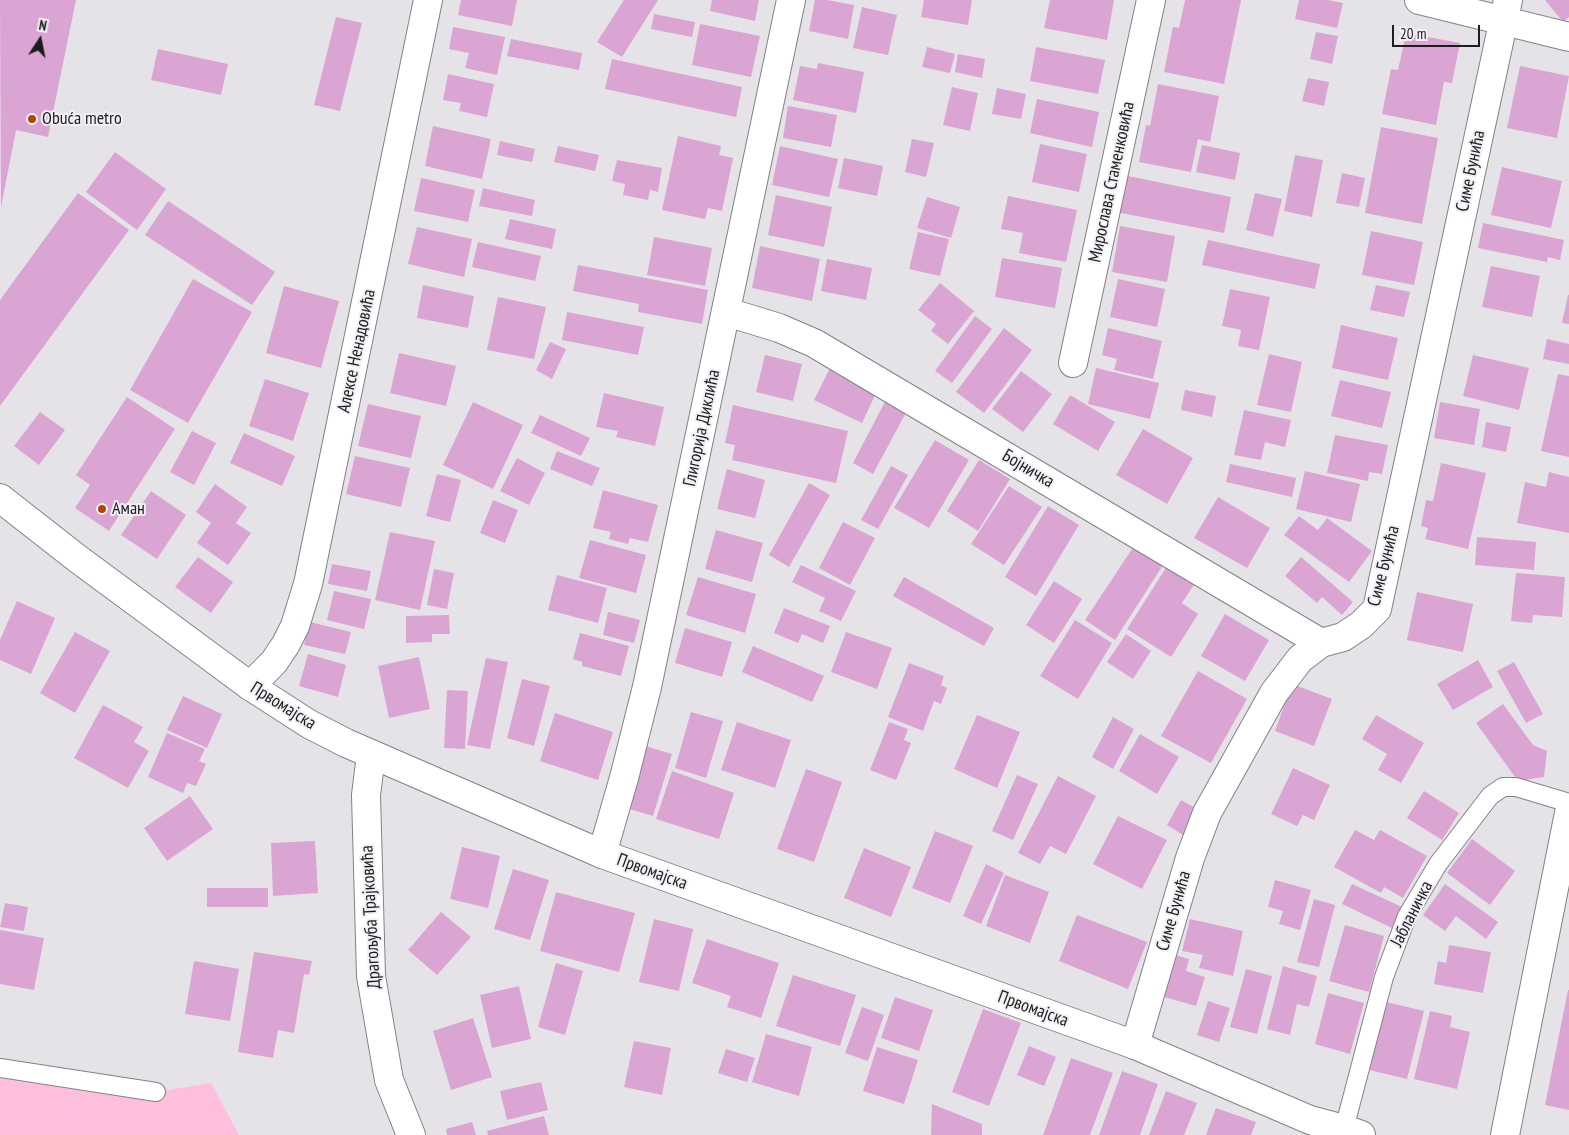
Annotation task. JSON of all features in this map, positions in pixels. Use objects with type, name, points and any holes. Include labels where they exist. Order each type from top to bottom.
[{"type":"street","name":"Алексе Ненадовића","points":[[250,686],[274,662],[286,644],[295,626],[308,584],[428,0]]},
{"type":"street","name":"Глигорија Диклића","points":[[602,854],[647,687],[791,0]]},
{"type":"street","name":"Мирослава Стаменковића","points":[[1073,363],[1151,0]]},
{"type":"street","points":[[1419,0],[1506,10],[1569,37]]},
{"type":"street","name":"Симе Бунића","points":[[1135,1045],[1190,858],[1207,813],[1274,693],[1300,659],[1321,643],[1343,637],[1361,625],[1377,609],[1506,10]]},
{"type":"street","name":"Бојничка","points":[[726,312],[779,328],[814,343],[1321,643]]},
{"type":"street","name":"Првомајска","points":[[0,498],[78,560],[250,686],[309,724],[371,754],[602,854],[1135,1045],[1310,1120],[1352,1132]]},
{"type":"street","name":"Драгољуба Трајковића","points":[[371,754],[366,795],[371,976],[390,1080],[411,1135]]},
{"type":"street","points":[[1505,1135],[1561,893],[1569,813]]},
{"type":"lane","name":"Јабланичка","points":[[1352,1132],[1384,977],[1407,916],[1438,864],[1490,796],[1503,788],[1516,787],[1569,803]]},
{"type":"lane","points":[[0,1068],[156,1092]]},
{"type":"shaded area","points":[[0,1068],[155,1092],[211,1083],[239,1135],[0,1135]]},
{"type":"building","points":[[0,0],[76,0],[48,137],[16,130],[1,207]]},
{"type":"building","points":[[461,0],[517,0],[512,26],[458,15]]},
{"type":"building","points":[[624,0],[658,0],[622,57],[597,42]]},
{"type":"building","points":[[712,0],[759,0],[755,21],[710,11]]},
{"type":"building","points":[[815,0],[827,0],[854,5],[848,39],[809,31]]},
{"type":"building","points":[[924,0],[972,0],[968,25],[921,17]]},
{"type":"building","points":[[1050,0],[1114,0],[1107,40],[1044,28]]},
{"type":"building","points":[[1185,0],[1241,0],[1224,84],[1164,72],[1173,27],[1179,28]]},
{"type":"building","points":[[1299,0],[1328,0],[1343,3],[1337,28],[1295,19]]},
{"type":"building","points":[[1545,0],[1569,0],[1569,17],[1563,22]]},
{"type":"building","points":[[862,7],[897,15],[888,55],[853,48]]},
{"type":"building","points":[[654,14],[695,22],[692,37],[651,29]]},
{"type":"building","points":[[336,17],[362,23],[340,111],[314,105]]},
{"type":"building","points":[[700,24],[760,36],[751,77],[692,65]]},
{"type":"building","points":[[453,27],[505,37],[497,75],[465,68],[469,53],[449,49]]},
{"type":"building","points":[[1316,32],[1338,36],[1332,64],[1310,59]]},
{"type":"building","points":[[1406,33],[1460,43],[1452,83],[1444,82],[1436,125],[1382,114],[1391,69],[1398,70]]},
{"type":"building","points":[[511,39],[582,53],[579,70],[507,56]]},
{"type":"building","points":[[927,47],[955,54],[950,73],[922,67]]},
{"type":"building","points":[[1036,47],[1105,60],[1098,94],[1030,81]]},
{"type":"building","points":[[158,49],[228,64],[221,95],[151,80]]},
{"type":"building","points":[[958,54],[985,59],[982,78],[955,72]]},
{"type":"building","points":[[612,59],[742,87],[736,117],[605,89]]},
{"type":"building","points":[[818,63],[864,72],[856,113],[793,100],[800,66],[817,69]]},
{"type":"building","points":[[1520,66],[1569,76],[1557,138],[1507,128]]},
{"type":"building","points":[[448,74],[494,84],[487,117],[459,111],[461,103],[443,100]]},
{"type":"building","points":[[1308,78],[1329,82],[1324,106],[1302,101]]},
{"type":"building","points":[[1158,84],[1219,96],[1210,142],[1198,139],[1191,172],[1139,162],[1146,125],[1150,126]]},
{"type":"building","points":[[952,87],[978,93],[970,131],[943,125]]},
{"type":"building","points":[[997,88],[1026,94],[1021,119],[992,114]]},
{"type":"building","points":[[1037,99],[1099,112],[1092,147],[1030,133]]},
{"type":"building","points":[[788,106],[837,115],[831,147],[783,138]]},
{"type":"building","points":[[433,126],[491,139],[482,179],[425,166]]},
{"type":"building","points":[[1381,127],[1438,138],[1422,224],[1365,213]]},
{"type":"building","points":[[678,136],[721,146],[719,155],[733,158],[722,211],[708,208],[705,219],[662,210]]},
{"type":"building","points":[[912,139],[934,143],[926,177],[905,172]]},
{"type":"building","points":[[500,141],[535,149],[532,162],[497,155]]},
{"type":"building","points":[[1040,144],[1087,154],[1079,192],[1032,182]]},
{"type":"building","points":[[1202,145],[1240,153],[1235,180],[1196,172]]},
{"type":"building","points":[[558,146],[599,155],[595,171],[554,162]]},
{"type":"building","points":[[780,146],[838,159],[829,197],[772,185]]},
{"type":"building","points":[[115,152],[166,189],[137,230],[86,192]]},
{"type":"building","points":[[1295,155],[1323,160],[1312,217],[1284,211]]},
{"type":"building","points":[[844,158],[883,166],[877,196],[838,188]]},
{"type":"building","points":[[617,160],[662,168],[658,192],[650,190],[648,200],[623,195],[625,184],[612,181]]},
{"type":"building","points":[[1502,167],[1562,181],[1551,228],[1491,215]]},
{"type":"building","points":[[1342,173],[1365,178],[1359,207],[1336,203]]},
{"type":"building","points":[[1123,175],[1231,197],[1224,233],[1116,212]]},
{"type":"building","points":[[421,178],[475,190],[468,222],[414,211]]},
{"type":"building","points":[[483,188],[535,200],[532,216],[479,206]]},
{"type":"building","points":[[78,193],[129,230],[0,406],[0,300]]},
{"type":"building","points":[[1255,193],[1282,199],[1273,237],[1246,230]]},
{"type":"building","points":[[776,195],[832,207],[824,247],[768,235]]},
{"type":"building","points":[[1008,196],[1077,210],[1066,262],[1019,253],[1023,233],[1001,229]]},
{"type":"building","points":[[927,197],[960,207],[951,238],[917,228]]},
{"type":"building","points":[[168,201],[275,272],[252,305],[145,235]]},
{"type":"building","points":[[510,219],[556,229],[552,249],[505,239]]},
{"type":"building","points":[[1483,223],[1564,240],[1560,260],[1548,257],[1547,262],[1478,248]]},
{"type":"building","points":[[1120,226],[1175,236],[1167,282],[1112,272]]},
{"type":"building","points":[[417,227],[472,239],[464,277],[408,264]]},
{"type":"building","points":[[1371,231],[1423,242],[1414,285],[1362,275]]},
{"type":"building","points":[[918,232],[949,239],[940,276],[909,269]]},
{"type":"building","points":[[654,237],[712,248],[705,286],[647,275]]},
{"type":"building","points":[[1208,240],[1320,264],[1315,289],[1202,265]]},
{"type":"building","points":[[478,242],[541,256],[535,281],[472,267]]},
{"type":"building","points":[[760,246],[820,259],[812,301],[752,288]]},
{"type":"building","points":[[1002,258],[1062,268],[1055,308],[995,297]]},
{"type":"building","points":[[827,259],[872,268],[866,300],[821,291]]},
{"type":"building","points":[[578,265],[708,290],[702,324],[638,312],[639,304],[573,291]]},
{"type":"building","points":[[1491,266],[1540,276],[1532,317],[1482,307]]},
{"type":"building","points":[[193,279],[252,312],[188,423],[130,390]]},
{"type":"building","points":[[1118,279],[1165,289],[1157,327],[1110,317]]},
{"type":"building","points":[[940,283],[974,311],[948,344],[931,331],[936,324],[918,310]]},
{"type":"building","points":[[423,285],[474,296],[468,328],[417,318]]},
{"type":"building","points":[[1376,285],[1410,292],[1404,317],[1370,310]]},
{"type":"building","points":[[284,286],[339,301],[321,368],[266,353]]},
{"type":"building","points":[[1230,289],[1270,297],[1259,350],[1238,346],[1241,330],[1222,326]]},
{"type":"building","points":[[1569,295],[1569,324],[1562,323]]},
{"type":"building","points":[[498,297],[546,307],[534,359],[487,350]]},
{"type":"building","points":[[567,312],[644,327],[638,355],[562,340]]},
{"type":"building","points":[[975,316],[992,329],[952,383],[935,371]]},
{"type":"building","points":[[1341,325],[1398,338],[1388,380],[1332,368]]},
{"type":"building","points":[[1004,328],[1032,350],[984,413],[956,392]]},
{"type":"building","points":[[1108,328],[1162,341],[1153,379],[1114,370],[1117,359],[1102,355]]},
{"type":"building","points":[[1547,339],[1569,344],[1569,364],[1543,359]]},
{"type":"building","points":[[550,342],[566,349],[552,379],[536,370]]},
{"type":"building","points":[[399,353],[456,366],[446,406],[390,393]]},
{"type":"building","points":[[1269,354],[1302,362],[1291,412],[1257,405]]},
{"type":"building","points":[[765,355],[802,364],[793,401],[756,392]]},
{"type":"building","points":[[1473,355],[1529,368],[1519,410],[1463,396]]},
{"type":"building","points":[[830,368],[877,391],[862,423],[814,400]]},
{"type":"building","points":[[1096,368],[1159,383],[1150,419],[1088,404]]},
{"type":"building","points":[[1021,371],[1052,394],[1023,432],[992,409]]},
{"type":"building","points":[[1558,374],[1569,376],[1569,457],[1541,451]]},
{"type":"building","points":[[265,379],[309,393],[293,441],[249,426]]},
{"type":"building","points":[[1340,380],[1391,392],[1382,428],[1331,416]]},
{"type":"building","points":[[1185,390],[1216,396],[1212,417],[1181,410]]},
{"type":"building","points":[[604,393],[664,407],[655,446],[616,437],[618,431],[596,427]]},
{"type":"building","points":[[1070,395],[1115,422],[1098,451],[1053,424]]},
{"type":"building","points":[[888,396],[909,407],[873,474],[853,463]]},
{"type":"building","points":[[127,397],[175,429],[109,531],[75,508],[90,485],[76,475]]},
{"type":"building","points":[[473,402],[523,425],[493,489],[443,465]]},
{"type":"building","points":[[1440,402],[1480,409],[1474,445],[1434,438]]},
{"type":"building","points":[[368,404],[421,416],[411,458],[358,446]]},
{"type":"building","points":[[733,405],[848,431],[836,483],[732,460],[735,445],[725,443]]},
{"type":"building","points":[[1244,410],[1291,420],[1285,447],[1265,442],[1261,460],[1234,455]]},
{"type":"building","points":[[40,412],[65,430],[39,465],[14,446]]},
{"type":"building","points":[[540,415],[590,438],[581,456],[531,433]]},
{"type":"building","points":[[1486,422],[1511,427],[1506,452],[1482,447]]},
{"type":"building","points":[[1143,429],[1193,458],[1167,504],[1116,475]]},
{"type":"building","points":[[192,431],[216,443],[194,485],[170,472]]},
{"type":"building","points":[[244,433],[295,456],[282,486],[230,463]]},
{"type":"building","points":[[1335,435],[1388,445],[1382,474],[1369,472],[1368,481],[1327,473]]},
{"type":"building","points":[[935,440],[969,460],[929,528],[894,508]]},
{"type":"building","points":[[557,451],[600,468],[592,486],[550,469]]},
{"type":"building","points":[[355,456],[410,468],[401,507],[346,494]]},
{"type":"building","points":[[517,458],[545,473],[529,505],[500,491]]},
{"type":"building","points":[[979,460],[1010,479],[978,531],[947,511]]},
{"type":"building","points":[[1441,463],[1486,473],[1468,549],[1425,539],[1428,528],[1421,526],[1426,500],[1433,501]]},
{"type":"building","points":[[1230,464],[1296,478],[1292,497],[1226,482]]},
{"type":"building","points":[[891,466],[908,475],[878,529],[861,520]]},
{"type":"building","points":[[727,469],[765,480],[755,518],[717,509]]},
{"type":"building","points":[[1305,471],[1360,484],[1351,522],[1296,509]]},
{"type":"building","points":[[1549,472],[1569,477],[1569,533],[1517,523],[1525,482],[1546,487]]},
{"type":"building","points":[[437,474],[461,480],[450,522],[426,516]]},
{"type":"building","points":[[809,483],[830,495],[789,567],[769,555]]},
{"type":"building","points":[[215,484],[247,507],[236,523],[251,533],[228,565],[197,543],[211,523],[196,512]]},
{"type":"building","points":[[1009,486],[1042,507],[1004,565],[971,544]]},
{"type":"building","points":[[603,490],[658,505],[648,542],[630,538],[628,544],[609,539],[611,532],[593,528]]},
{"type":"building","points":[[151,491],[186,515],[157,559],[121,535]]},
{"type":"building","points":[[1218,497],[1270,528],[1247,568],[1194,538]]},
{"type":"building","points":[[493,500],[518,510],[505,543],[480,533]]},
{"type":"building","points":[[1048,506],[1079,525],[1036,596],[1005,577]]},
{"type":"building","points":[[1299,516],[1318,530],[1327,518],[1372,551],[1349,582],[1284,535]]},
{"type":"building","points":[[843,522],[875,538],[850,585],[819,568]]},
{"type":"building","points":[[716,530],[763,543],[752,582],[705,569]]},
{"type":"building","points":[[390,532],[435,541],[420,610],[375,600]]},
{"type":"building","points":[[1477,537],[1536,542],[1534,570],[1475,565]]},
{"type":"building","points":[[590,540],[646,555],[636,593],[579,578]]},
{"type":"building","points":[[1134,546],[1163,565],[1115,640],[1085,620]]},
{"type":"building","points":[[198,557],[233,582],[211,613],[175,587]]},
{"type":"building","points":[[1301,557],[1353,602],[1342,615],[1322,597],[1317,603],[1285,576]]},
{"type":"building","points":[[1171,560],[1199,577],[1182,603],[1198,614],[1171,657],[1127,629]]},
{"type":"building","points":[[332,564],[371,571],[367,591],[328,584]]},
{"type":"building","points":[[801,565],[856,591],[841,621],[819,611],[825,598],[792,582]]},
{"type":"building","points":[[434,569],[454,573],[447,609],[427,605]]},
{"type":"building","points":[[1516,573],[1565,577],[1562,617],[1533,615],[1532,623],[1511,621]]},
{"type":"building","points":[[557,575],[607,588],[598,623],[548,610]]},
{"type":"building","points":[[698,577],[756,594],[745,633],[686,615]]},
{"type":"building","points":[[904,577],[994,628],[984,646],[893,596]]},
{"type":"building","points":[[1054,581],[1082,599],[1054,643],[1026,625]]},
{"type":"building","points":[[334,591],[371,599],[364,629],[327,620]]},
{"type":"building","points":[[1417,592],[1473,604],[1463,652],[1407,640]]},
{"type":"building","points":[[17,601],[55,618],[31,674],[0,660],[0,640]]},
{"type":"building","points":[[784,608],[830,626],[823,643],[802,634],[798,643],[774,633]]},
{"type":"building","points":[[608,612],[640,620],[634,643],[603,635]]},
{"type":"building","points":[[1225,614],[1269,640],[1245,681],[1201,656]]},
{"type":"building","points":[[449,615],[450,634],[432,634],[432,642],[406,643],[406,616]]},
{"type":"building","points":[[1075,620],[1112,643],[1078,699],[1040,676]]},
{"type":"building","points":[[310,622],[351,632],[345,654],[304,645]]},
{"type":"building","points":[[685,628],[732,642],[722,677],[675,663]]},
{"type":"building","points":[[75,632],[110,651],[75,713],[40,693]]},
{"type":"building","points":[[846,632],[892,648],[877,689],[831,672]]},
{"type":"building","points":[[580,633],[629,646],[621,676],[582,666],[582,662],[573,659]]},
{"type":"building","points":[[1126,634],[1151,651],[1133,679],[1107,662]]},
{"type":"building","points":[[753,646],[824,676],[812,702],[742,672]]},
{"type":"building","points":[[308,654],[346,665],[338,697],[299,686]]},
{"type":"building","points":[[419,657],[430,709],[389,718],[378,666]]},
{"type":"building","points":[[486,658],[508,662],[490,749],[467,745]]},
{"type":"building","points":[[1478,660],[1493,687],[1453,710],[1437,684]]},
{"type":"building","points":[[1514,662],[1543,714],[1526,723],[1497,671]]},
{"type":"building","points":[[909,663],[944,676],[941,685],[947,688],[941,704],[934,701],[923,731],[888,717]]},
{"type":"building","points":[[1198,671],[1247,699],[1211,763],[1161,736]]},
{"type":"building","points":[[522,679],[550,686],[534,746],[507,738]]},
{"type":"building","points":[[1292,684],[1332,699],[1314,746],[1275,731]]},
{"type":"building","points":[[447,690],[468,691],[465,749],[444,748]]},
{"type":"building","points":[[183,696],[222,714],[207,748],[167,730]]},
{"type":"building","points":[[1503,704],[1533,745],[1547,751],[1544,777],[1518,781],[1476,723]]},
{"type":"building","points":[[103,705],[143,727],[134,742],[149,751],[128,788],[74,758]]},
{"type":"building","points":[[691,712],[723,721],[706,778],[675,768]]},
{"type":"building","points":[[555,713],[613,732],[598,780],[540,761]]},
{"type":"building","points":[[977,715],[1020,732],[997,788],[954,769]]},
{"type":"building","points":[[1376,715],[1424,743],[1401,783],[1378,770],[1387,754],[1362,739]]},
{"type":"building","points":[[1113,717],[1134,729],[1113,769],[1092,757]]},
{"type":"building","points":[[737,722],[791,740],[775,788],[721,770]]},
{"type":"building","points":[[889,722],[908,729],[904,740],[911,743],[896,780],[870,770]]},
{"type":"building","points":[[167,733],[205,749],[199,761],[206,764],[196,786],[187,783],[183,793],[148,777]]},
{"type":"building","points":[[1140,734],[1179,757],[1157,794],[1119,771]]},
{"type":"building","points":[[642,745],[672,754],[653,816],[623,807]]},
{"type":"building","points":[[1293,768],[1330,785],[1314,820],[1303,815],[1297,826],[1271,814]]},
{"type":"building","points":[[806,769],[842,782],[814,862],[777,849]]},
{"type":"building","points":[[672,771],[734,793],[719,839],[656,819]]},
{"type":"building","points":[[1017,775],[1038,784],[1013,840],[992,831]]},
{"type":"building","points":[[1058,776],[1096,796],[1066,854],[1050,846],[1040,864],[1018,853]]},
{"type":"building","points":[[1424,791],[1459,813],[1442,840],[1407,818]]},
{"type":"building","points":[[190,796],[213,829],[167,861],[144,828]]},
{"type":"building","points":[[1181,800],[1201,811],[1186,837],[1167,825]]},
{"type":"building","points":[[1118,816],[1167,840],[1142,889],[1093,864]]},
{"type":"building","points":[[1355,830],[1374,840],[1380,830],[1427,856],[1403,898],[1384,887],[1381,893],[1334,867]]},
{"type":"building","points":[[935,831],[973,846],[950,903],[912,888]]},
{"type":"building","points":[[1472,839],[1515,871],[1490,905],[1447,873]]},
{"type":"building","points":[[315,841],[318,893],[273,896],[271,843]]},
{"type":"building","points":[[462,847],[500,856],[488,908],[450,899]]},
{"type":"building","points":[[864,848],[911,867],[891,917],[844,898]]},
{"type":"building","points":[[986,864],[1004,873],[981,924],[963,916]]},
{"type":"building","points":[[513,869],[549,880],[530,940],[494,929]]},
{"type":"building","points":[[1005,875],[1049,892],[1030,943],[986,926]]},
{"type":"building","points":[[1275,880],[1311,890],[1300,930],[1279,924],[1283,911],[1268,907]]},
{"type":"building","points":[[1352,884],[1402,907],[1392,928],[1342,904]]},
{"type":"building","points":[[1445,884],[1498,922],[1486,939],[1456,916],[1445,931],[1423,915]]},
{"type":"building","points":[[207,888],[268,888],[268,907],[207,907]]},
{"type":"building","points":[[556,892],[635,913],[619,972],[540,951]]},
{"type":"building","points":[[1314,899],[1335,905],[1319,967],[1297,962]]},
{"type":"building","points":[[5,903],[28,907],[24,931],[0,927]]},
{"type":"building","points":[[441,912],[471,937],[437,975],[408,950]]},
{"type":"building","points":[[1077,915],[1147,942],[1128,989],[1059,961]]},
{"type":"building","points":[[654,919],[693,929],[679,991],[639,982]]},
{"type":"building","points":[[1190,919],[1243,931],[1233,976],[1199,968],[1203,955],[1182,951]]},
{"type":"building","points":[[1345,925],[1384,936],[1369,992],[1329,981]]},
{"type":"building","points":[[0,930],[44,938],[34,990],[0,984]]},
{"type":"building","points":[[707,939],[779,963],[761,1018],[727,1007],[731,996],[692,983]]},
{"type":"building","points":[[1449,945],[1491,952],[1483,993],[1434,984],[1438,961],[1446,963]]},
{"type":"building","points":[[254,952],[312,961],[309,975],[304,974],[294,1033],[278,1030],[273,1058],[238,1052]]},
{"type":"building","points":[[1169,953],[1189,959],[1186,971],[1205,977],[1196,1006],[1157,995]]},
{"type":"building","points":[[194,961],[239,969],[230,1021],[185,1014]]},
{"type":"building","points":[[556,963],[583,971],[565,1035],[538,1027]]},
{"type":"building","points":[[1283,966],[1317,976],[1309,1007],[1297,1004],[1290,1035],[1267,1029]]},
{"type":"building","points":[[1246,969],[1272,976],[1257,1034],[1230,1027]]},
{"type":"building","points":[[793,975],[856,995],[840,1046],[776,1026]]},
{"type":"building","points":[[519,986],[531,1039],[492,1048],[480,995]]},
{"type":"building","points":[[1569,990],[1569,1110],[1545,1105]]},
{"type":"building","points":[[1328,993],[1364,1003],[1350,1054],[1315,1044]]},
{"type":"building","points":[[895,997],[933,1010],[919,1051],[881,1038]]},
{"type":"building","points":[[1208,1001],[1230,1008],[1219,1042],[1197,1035]]},
{"type":"building","points":[[1382,1001],[1424,1011],[1407,1079],[1365,1069]]},
{"type":"building","points":[[862,1007],[884,1015],[868,1061],[845,1053]]},
{"type":"building","points":[[983,1009],[1021,1023],[989,1106],[952,1092]]},
{"type":"building","points":[[1430,1011],[1452,1016],[1450,1027],[1470,1032],[1457,1089],[1414,1079]]},
{"type":"building","points":[[473,1018],[492,1077],[451,1090],[433,1031]]},
{"type":"building","points":[[766,1034],[812,1047],[799,1096],[752,1082]]},
{"type":"building","points":[[634,1041],[671,1048],[662,1095],[624,1087]]},
{"type":"building","points":[[1029,1046],[1056,1057],[1044,1086],[1017,1075]]},
{"type":"building","points":[[877,1047],[918,1060],[904,1104],[863,1091]]},
{"type":"building","points":[[726,1049],[755,1058],[747,1082],[718,1073]]},
{"type":"building","points":[[1071,1058],[1113,1073],[1090,1135],[1043,1135]]},
{"type":"building","points":[[1122,1071],[1158,1084],[1140,1135],[1099,1135]]},
{"type":"building","points":[[541,1082],[548,1110],[507,1120],[500,1091]]},
{"type":"building","points":[[1166,1091],[1197,1103],[1184,1135],[1149,1135]]},
{"type":"building","points":[[932,1104],[982,1124],[982,1135],[931,1135]]},
{"type":"building","points":[[1216,1108],[1256,1122],[1251,1135],[1206,1135]]},
{"type":"building","points":[[544,1116],[549,1135],[488,1135],[487,1131]]},
{"type":"building","points":[[472,1122],[476,1135],[447,1135],[446,1129]]},
{"type":"place","name":"Obuća metro","points":[[32,119]]},
{"type":"place","name":"Аман","points":[[102,509]]}]
